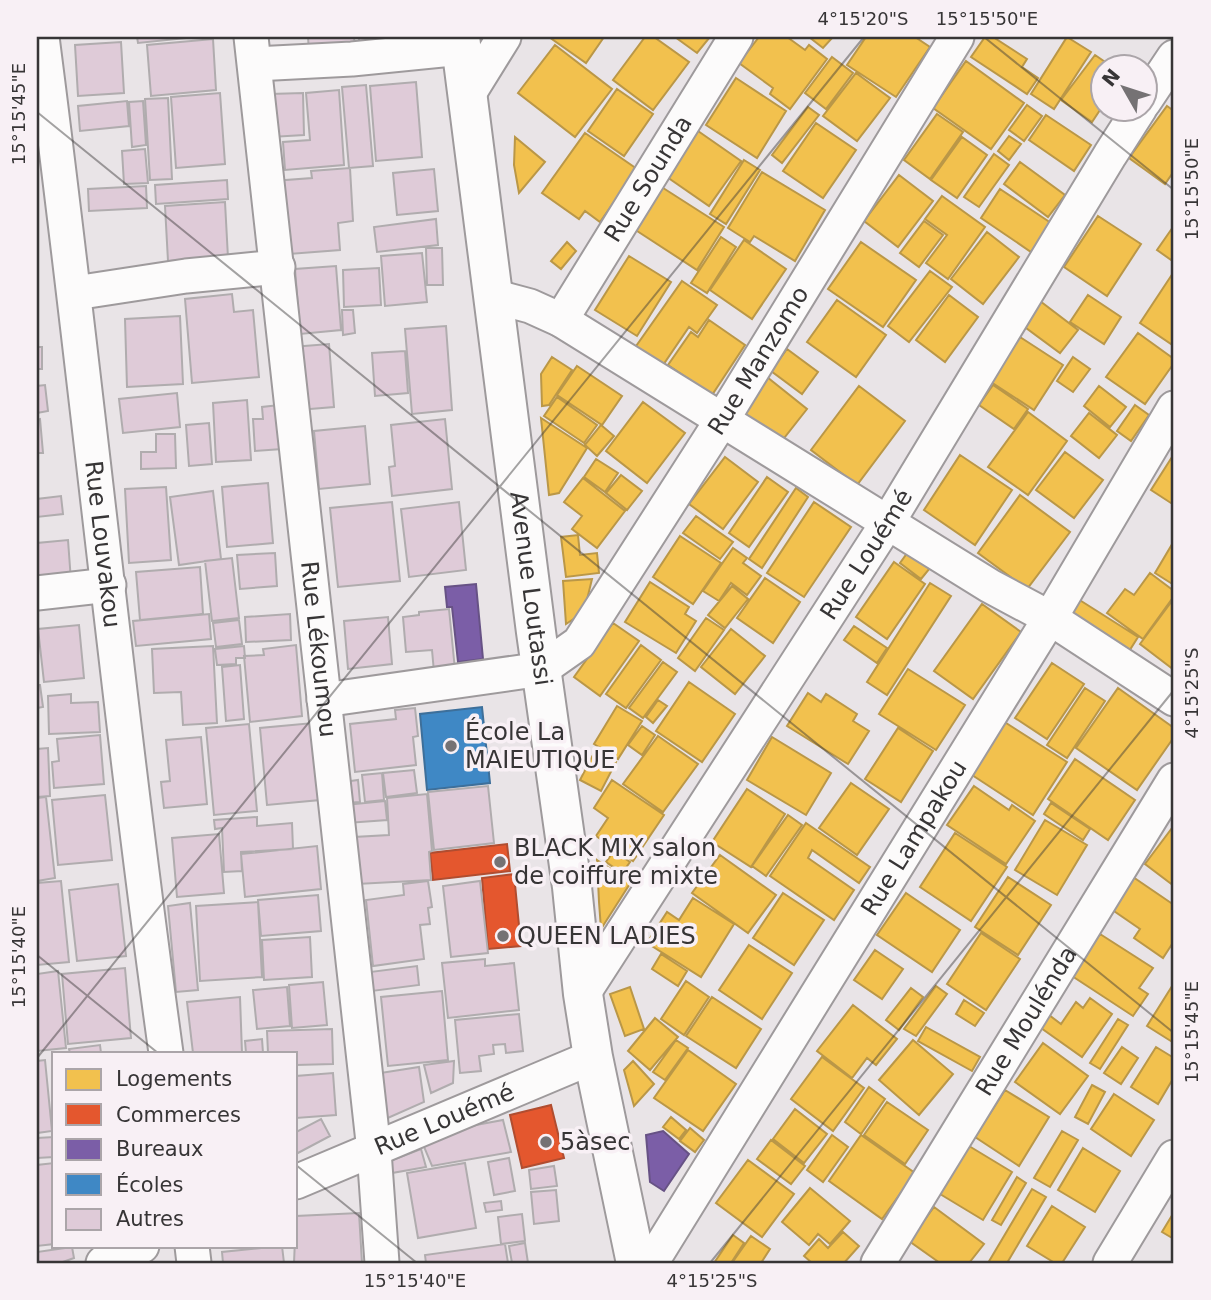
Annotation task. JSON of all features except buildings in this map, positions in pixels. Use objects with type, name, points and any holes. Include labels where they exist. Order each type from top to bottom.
[{"type":"main road","name":"Avenue Loutassi","points":[[461,42],[572,887],[583,994],[593,1056],[636,1263]]},
{"type":"street","name":"Rue Louvakou","points":[[42,37],[75,293],[142,882],[166,1052]]},
{"type":"street","points":[[468,95],[504,37]]},
{"type":"street","name":"Rue Sounda","points":[[561,320],[736,37]]},
{"type":"street","name":"Rue Manzomo","points":[[542,668],[579,643],[722,420],[957,37]]},
{"type":"street","points":[[253,51],[352,59],[461,42]]},
{"type":"street","name":"Rue Lékoumou","points":[[253,51],[374,1151],[382,1263]]},
{"type":"street","points":[[1158,81],[1174,57]]},
{"type":"street","name":"Rue Louémé","points":[[583,994],[888,522],[1131,122]]},
{"type":"street","points":[[75,293],[186,276],[278,267]]},
{"type":"street","points":[[493,296],[530,306],[561,320],[990,586],[1050,618],[1174,699]]},
{"type":"street","name":"Rue Lampakou","points":[[651,1263],[1050,618],[1174,408]]},
{"type":"street","points":[[37,593],[109,585]]},
{"type":"street","points":[[324,700],[542,668]]},
{"type":"street","name":"Rue Moulénda","points":[[878,1263],[1174,780]]},
{"type":"street","name":"Rue Louémé","points":[[298,1181],[593,1056]]},
{"type":"street","points":[[1110,1263],[1174,1157]]},
{"type":"street","points":[[103,1263],[137,1248]]},
{"type":"place","name":"École La MAIEUTIQUE","points":[[451,746]]},
{"type":"place","name":"BLACK MIX salon de coiffure mixte","points":[[500,862]]},
{"type":"place","name":"QUEEN LADIES","points":[[503,936]]},
{"type":"place","name":"5àsec","points":[[546,1142]]}]
